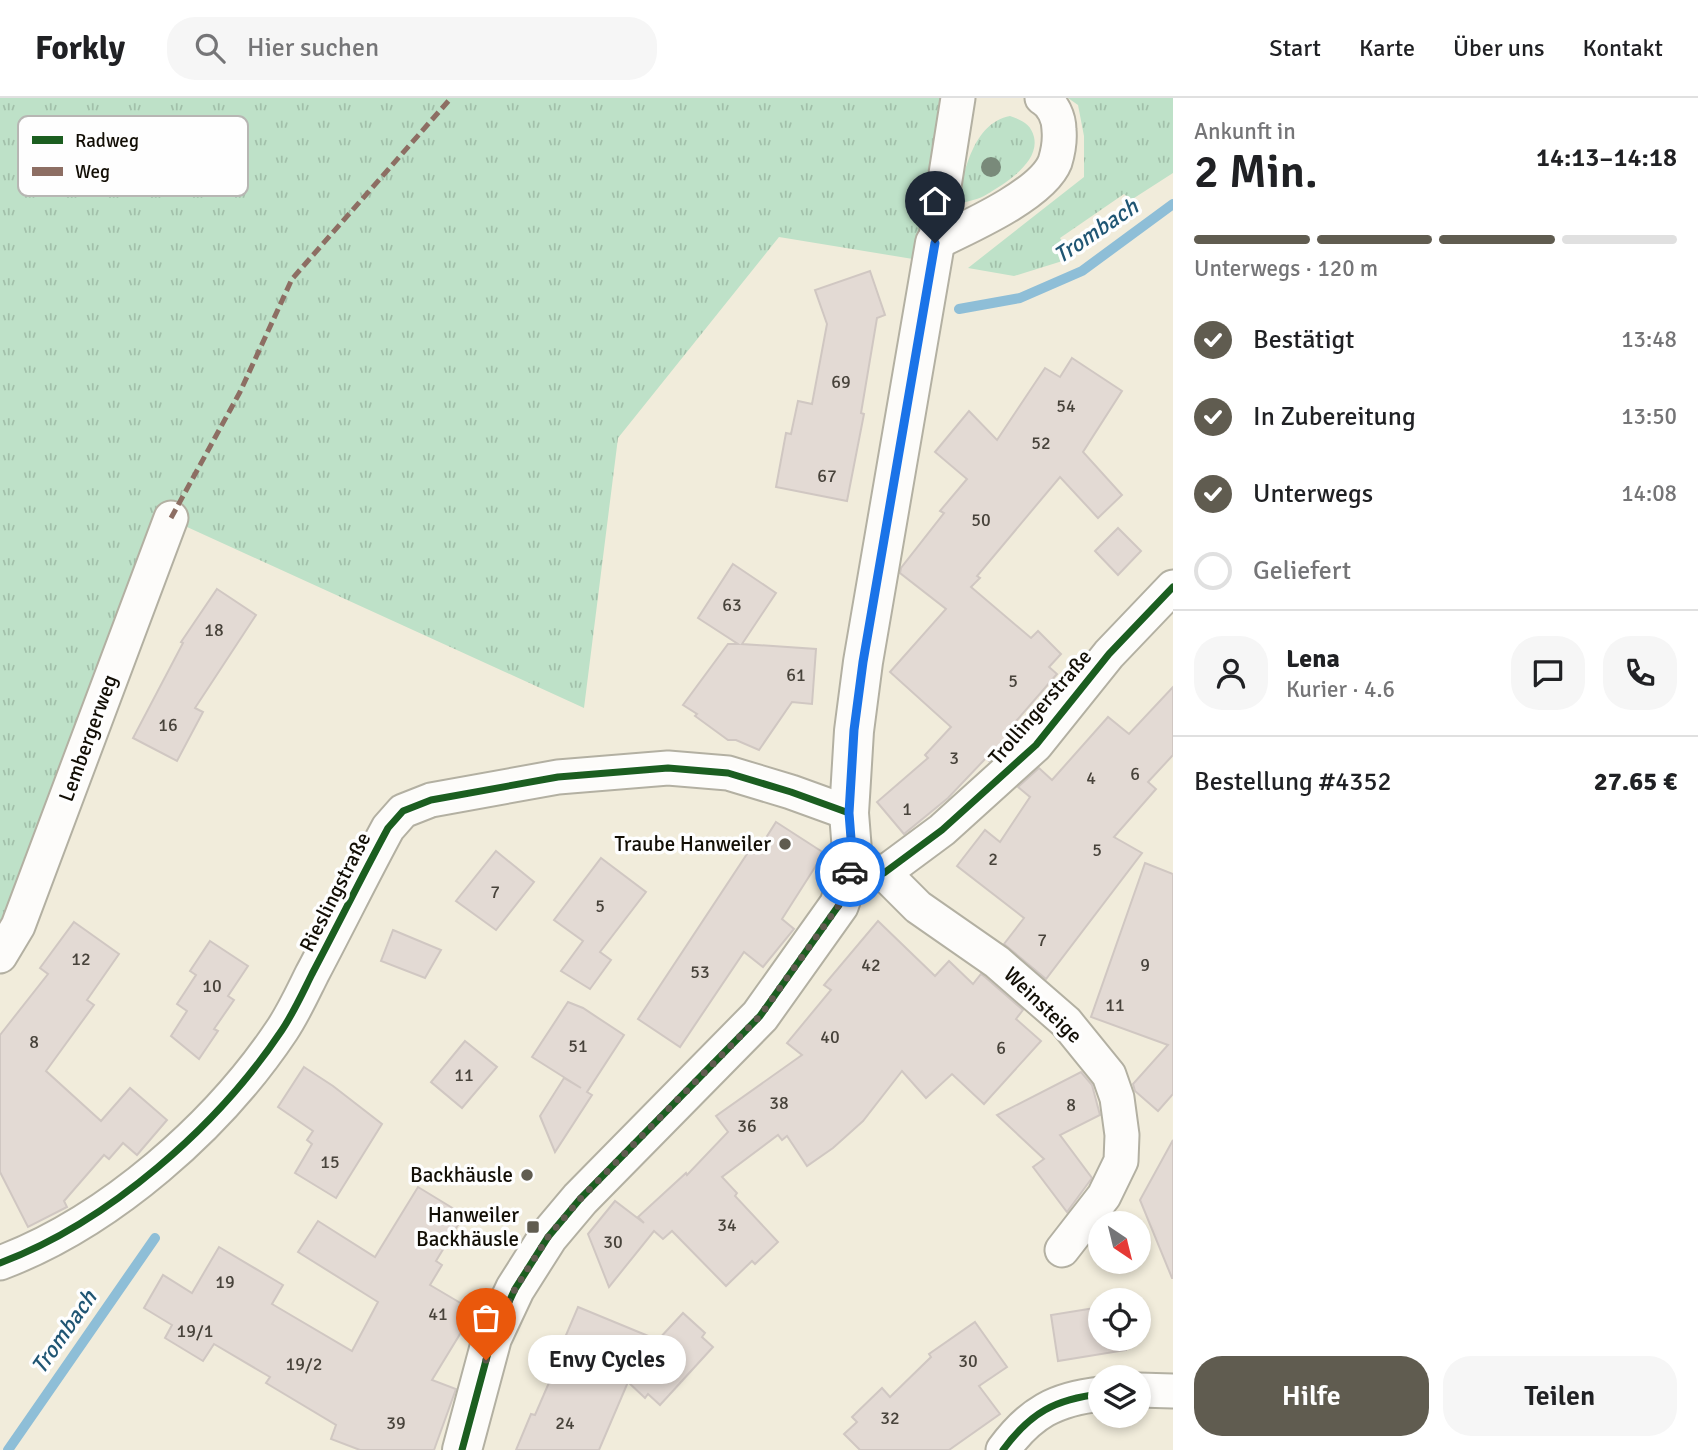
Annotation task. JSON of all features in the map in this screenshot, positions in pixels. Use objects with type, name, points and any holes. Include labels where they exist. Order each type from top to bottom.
[{"type":"street","points":[[462,1450],[492,1338],[515,1289],[548,1237],[580,1199],[760,1016],[839,905],[869,868],[849,813],[854,730],[863,662],[958,98]]},
{"type":"street","points":[[935,243],[986,219],[1037,185],[1054,164],[1060,141],[1059,120],[1048,101],[1042,98]]},
{"type":"street","name":"Lembergerweg","points":[[0,956],[18,926],[171,518]]},
{"type":"street","name":"Trollingerstraße","points":[[869,868],[942,830],[1036,745],[1110,654],[1173,587]]},
{"type":"street","name":"Rieslingstraße","points":[[0,1264],[86,1219],[142,1180],[193,1136],[242,1083],[283,1028],[388,828],[402,811],[430,800],[558,777],[668,768],[728,773],[849,813]]},
{"type":"street","name":"Weinsteige","points":[[869,868],[997,962],[1066,1021],[1109,1075],[1117,1098],[1122,1135],[1121,1161],[1104,1196],[1062,1250]]},
{"type":"street","points":[[1151,1390],[1173,1391]]},
{"type":"street","points":[[1003,1450],[1018,1429],[1041,1410],[1078,1396],[1088,1395]]},
{"type":"green space","points":[[0,98],[945,98],[919,260],[779,237],[618,438],[584,708],[163,516],[0,941]]},
{"type":"green space","points":[[1068,98],[1173,98],[1173,173],[1131,200],[1124,194],[1060,238],[1072,258],[1014,276],[968,268],[1084,177],[1084,136],[1078,105]]},
{"type":"green space","points":[[1010,116],[1031,129],[1034,137],[1032,155],[1019,172],[1001,185],[981,197],[957,204],[967,164],[979,138],[997,120]]},
{"type":"building","points":[[870,271],[885,315],[877,318],[861,413],[864,414],[847,501],[776,487],[786,433],[791,434],[798,401],[812,404],[827,324],[815,290]]},
{"type":"building","points":[[1072,358],[1122,391],[1083,452],[1122,495],[1098,518],[1060,477],[977,576],[980,578],[971,587],[1031,638],[1038,631],[1061,654],[1049,667],[1057,674],[1004,735],[1011,742],[989,761],[986,758],[948,798],[904,834],[877,802],[928,758],[925,755],[951,727],[890,672],[946,609],[900,573],[901,568],[944,513],[940,511],[967,479],[935,452],[969,411],[997,440],[1045,368],[1060,377]]},
{"type":"building","points":[[1118,528],[1141,551],[1118,575],[1095,551]]},
{"type":"building","points":[[733,564],[776,593],[742,644],[816,649],[812,704],[792,702],[759,750],[736,740],[728,740],[683,705],[728,644],[738,644],[698,618]]},
{"type":"building","points":[[217,589],[256,615],[195,708],[203,712],[177,761],[133,738],[183,643],[181,642]]},
{"type":"building","points":[[1173,687],[1173,755],[1148,782],[1156,789],[1114,837],[1142,853],[1046,979],[1004,944],[1024,918],[957,866],[985,830],[1000,842],[1030,797],[1018,787],[1039,768],[1052,780],[1108,717],[1129,734]]},
{"type":"building","name":"Traube Hanweiler","points":[[776,822],[824,853],[782,919],[794,929],[763,967],[744,952],[680,1047],[638,1019],[751,848],[757,852]]},
{"type":"building","points":[[496,851],[534,882],[496,930],[456,901]]},
{"type":"building","points":[[601,858],[646,892],[600,952],[611,960],[590,989],[561,971],[583,941],[554,920]]},
{"type":"building","points":[[1145,863],[1173,874],[1173,1094],[1158,1111],[1135,1091],[1133,1084],[1168,1045],[1091,1017]]},
{"type":"building","points":[[878,921],[935,976],[949,961],[973,984],[981,974],[1023,1010],[1016,1019],[1041,1041],[984,1104],[952,1074],[926,1098],[902,1071],[863,1121],[833,1148],[807,1166],[787,1136],[782,1140],[778,1135],[722,1177],[737,1193],[735,1196],[778,1242],[755,1264],[752,1261],[726,1286],[672,1231],[663,1239],[654,1231],[609,1287],[588,1234],[615,1201],[644,1223],[638,1217],[686,1173],[687,1175],[728,1132],[716,1116],[802,1055],[787,1043],[831,990],[824,985]]},
{"type":"building","points":[[74,922],[119,954],[87,1000],[94,1005],[46,1071],[101,1121],[130,1088],[167,1120],[137,1155],[123,1143],[109,1159],[104,1155],[64,1201],[67,1207],[28,1227],[0,1172],[0,1035],[48,974],[40,968]]},
{"type":"building","points":[[393,930],[441,950],[425,978],[381,961]]},
{"type":"building","points":[[210,941],[248,966],[228,996],[234,1000],[214,1029],[218,1031],[199,1059],[171,1036],[187,1011],[177,1004],[196,975],[190,971]]},
{"type":"building","points":[[568,1002],[583,1008],[624,1035],[587,1092],[592,1095],[555,1152],[540,1116],[564,1078],[581,1088],[532,1057]]},
{"type":"building","points":[[465,1041],[497,1067],[462,1108],[431,1082]]},
{"type":"building","points":[[304,1067],[382,1124],[336,1198],[295,1173],[312,1144],[307,1140],[313,1131],[278,1107]]},
{"type":"building","points":[[1081,1072],[1092,1085],[1100,1115],[1060,1135],[1092,1178],[1067,1212],[1033,1167],[1044,1159],[997,1115]]},
{"type":"building","points":[[1173,1140],[1173,1278],[1152,1229],[1152,1211],[1145,1211],[1140,1200]]},
{"type":"building","points":[[418,1187],[464,1215],[436,1261],[442,1265],[430,1285],[474,1311],[432,1380],[456,1389],[434,1450],[360,1450],[331,1439],[336,1425],[266,1383],[270,1377],[214,1344],[203,1361],[165,1338],[172,1325],[144,1308],[163,1275],[192,1293],[219,1247],[283,1285],[272,1304],[352,1351],[378,1302],[298,1252],[318,1221],[375,1257]]},
{"type":"building","points":[[578,1307],[658,1340],[683,1313],[705,1333],[702,1337],[713,1347],[660,1405],[648,1394],[645,1398],[628,1382],[599,1450],[516,1450],[531,1414],[535,1415]]},
{"type":"building","points":[[1088,1309],[1088,1351],[1120,1351],[1058,1361],[1051,1315]]},
{"type":"building","points":[[975,1322],[1007,1367],[979,1386],[1000,1414],[949,1450],[860,1450],[844,1434],[857,1422],[852,1417],[882,1388],[890,1397],[931,1357],[929,1354]]},
{"type":"waterway","name":"Trombach","points":[[959,309],[1020,298],[1082,271],[1173,204]]},
{"type":"waterway","name":"Trombach","points":[[8,1450],[155,1238]]},
{"type":"marked path","points":[[171,518],[240,392],[292,279],[451,98]]},
{"type":"cycle path","points":[[853,864],[884,873],[942,830],[1036,745],[1109,654],[1173,587]]},
{"type":"cycle path","points":[[0,1263],[41,1245],[120,1197],[158,1167],[226,1101],[256,1066],[286,1023],[388,828],[403,811],[431,800],[558,777],[668,768],[728,773],[849,813],[853,864],[839,905],[760,1016],[580,1199],[548,1237],[515,1289],[492,1338],[462,1450]]},
{"type":"cycle path","points":[[1003,1450],[1034,1417],[1057,1404],[1088,1396]]},
{"type":"way so far","points":[[486,1360],[492,1338],[515,1289],[548,1237],[580,1199],[760,1016],[839,905],[850,872]]},
{"type":"place","name":"Traube Hanweiler","points":[[785,844]]},
{"type":"place","name":"Backhäusle","points":[[527,1175]]},
{"type":"place","name":"Hanweiler Backhäusle","points":[[533,1227]]},
{"type":"place","name":"Envy Cycles","points":[[486,1360]]},
{"type":"route","points":[[850,872],[853,864],[849,813],[854,730],[863,662],[935,243]]}]
